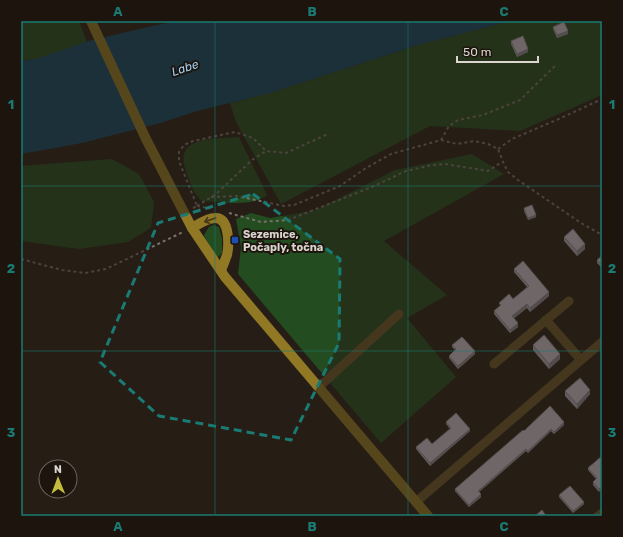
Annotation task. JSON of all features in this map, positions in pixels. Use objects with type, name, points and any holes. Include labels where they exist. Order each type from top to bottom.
[{"type":"street","points":[[91,21],[146,139],[192,228],[221,270],[428,516]]},
{"type":"street","points":[[192,228],[210,219],[221,218],[224,221],[227,230],[227,255],[221,270]]},
{"type":"street","points":[[494,364],[569,301]]},
{"type":"street","points":[[319,387],[399,314]]},
{"type":"street","points":[[546,320],[581,360]]},
{"type":"street","points":[[416,502],[602,342]]},
{"type":"street","points":[[598,516],[602,513]]},
{"type":"path","points":[[441,140],[449,126],[458,120],[483,114],[520,100],[556,65]]},
{"type":"path","points":[[498,149],[512,139],[602,99]]},
{"type":"path","points":[[197,206],[179,161],[179,152],[184,145],[193,141],[235,132],[253,138],[266,151]]},
{"type":"path","points":[[184,215],[211,197],[252,160],[266,151],[286,153],[328,134]]},
{"type":"path","points":[[211,197],[238,196],[284,206],[294,205],[340,186],[366,168],[391,154],[441,140],[457,144],[474,141],[488,144],[498,149],[508,172],[581,223],[602,235]]},
{"type":"path","points":[[224,212],[261,222],[288,220],[372,187],[406,171],[432,165],[446,164],[488,171],[503,162]]},
{"type":"path","points":[[197,206],[211,209]]},
{"type":"path","points":[[21,259],[62,270],[85,273],[106,269],[192,228]]},
{"type":"highlighted area","points":[[253,194],[340,259],[339,343],[291,440],[159,416],[100,362],[158,223]]},
{"type":"green space","points":[[21,21],[79,21],[87,42],[36,59],[21,61]]},
{"type":"green space","points":[[511,21],[602,21],[602,95],[520,131],[430,126],[281,204],[236,122],[230,103],[270,93],[421,44]]},
{"type":"green space","points":[[239,137],[267,195],[261,199],[236,203],[202,201],[194,192],[187,174],[184,161],[185,152],[190,146],[207,139]]},
{"type":"green space","points":[[472,154],[504,174],[384,241],[447,295],[407,318],[456,377],[381,443],[238,274],[241,247],[236,219],[251,213],[270,218],[316,210],[395,170]]},
{"type":"green space","points":[[112,159],[139,174],[154,202],[151,228],[128,242],[79,249],[21,241],[21,166]]},
{"type":"green space","points":[[213,225],[219,227],[222,239],[222,253],[217,258],[204,235],[209,227]]},
{"type":"water","name":"Labe","points":[[175,21],[511,21],[421,44],[270,93],[197,111],[160,123],[82,143],[21,154],[21,61],[36,59],[92,40]]},
{"type":"building","points":[[564,22],[568,31],[557,35],[553,27]]},
{"type":"building","points":[[523,36],[528,49],[517,54],[511,41]]},
{"type":"building","points":[[532,205],[536,215],[528,218],[524,208]]},
{"type":"building","points":[[573,229],[585,244],[577,251],[564,237]]},
{"type":"building","points":[[602,256],[602,265],[597,260]]},
{"type":"building","points":[[523,261],[549,292],[530,308],[527,304],[512,316],[518,323],[510,330],[494,311],[501,305],[499,303],[509,294],[513,299],[529,286],[514,269]]},
{"type":"building","points":[[544,335],[560,354],[549,364],[533,345]]},
{"type":"building","points":[[462,337],[475,351],[458,366],[449,356],[456,349],[452,345]]},
{"type":"building","points":[[580,378],[590,390],[577,404],[565,391]]},
{"type":"building","points":[[550,406],[564,422],[554,432],[551,429],[528,451],[526,449],[478,491],[481,494],[469,505],[455,489],[523,430],[524,431]]},
{"type":"building","points":[[456,413],[470,429],[430,463],[416,447],[427,438],[432,444],[451,428],[446,422]]},
{"type":"building","points":[[602,456],[602,487],[599,489],[593,482],[597,478],[588,468]]},
{"type":"building","points":[[570,486],[584,502],[573,511],[559,495]]},
{"type":"building","points":[[542,510],[546,516],[535,516]]},
{"type":"place","name":"Sezemice, Počaply, točna","points":[[235,240]]}]
